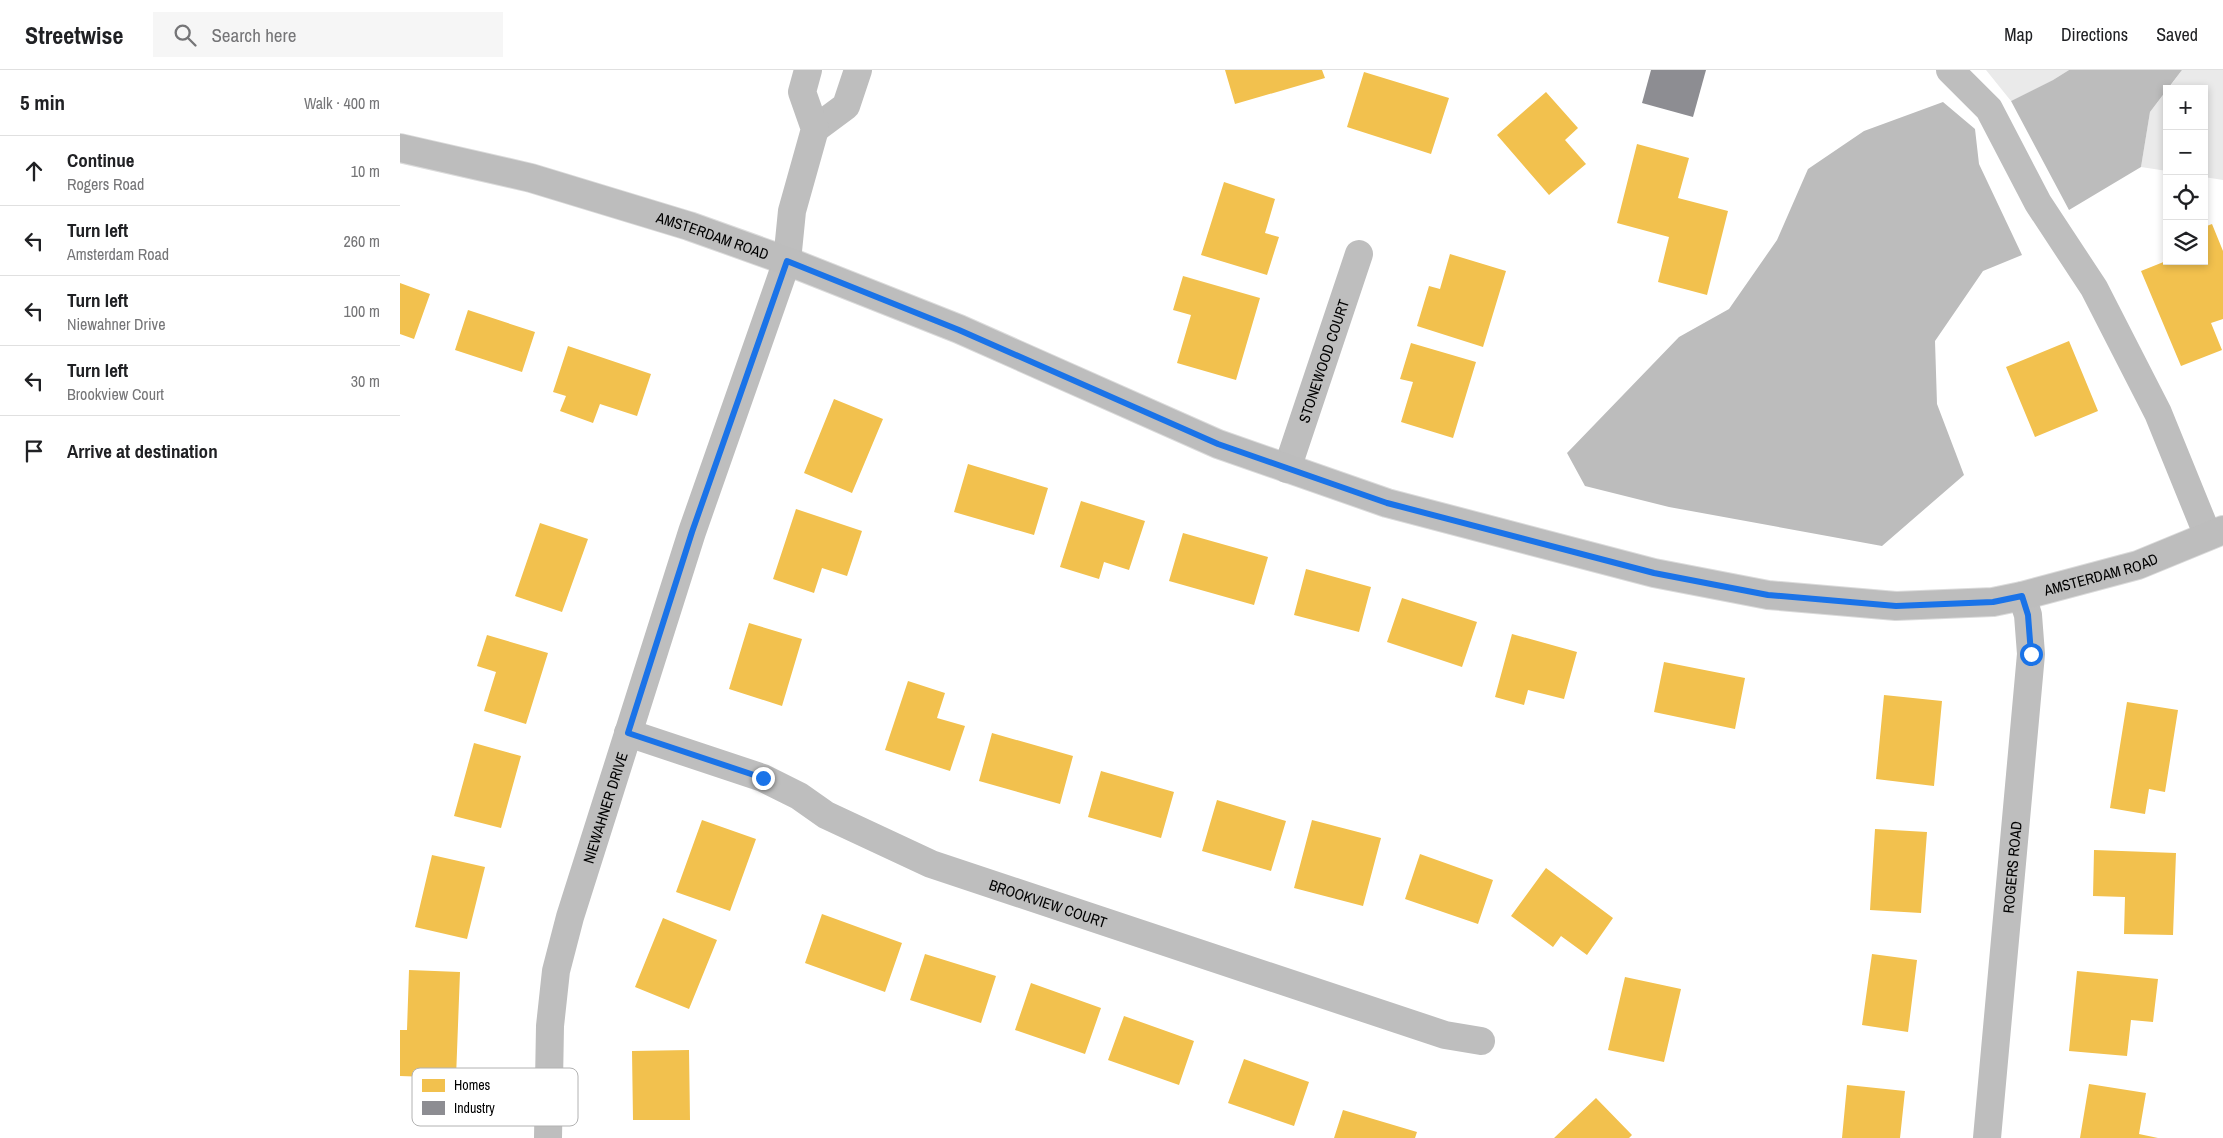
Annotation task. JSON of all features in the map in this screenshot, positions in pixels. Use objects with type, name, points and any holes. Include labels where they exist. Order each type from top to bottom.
[{"type":"main road","name":"AMSTERDAM ROAD","points":[[400,148],[531,178],[689,226],[787,261],[959,330],[1218,444],[1387,503],[1654,573],[1768,595],[1896,606],[1993,602],[2138,565],[2215,533]]},
{"type":"street","points":[[808,70],[802,92],[815,128],[846,106],[858,70]]},
{"type":"street","points":[[1950,70],[1989,109],[2038,203],[2094,288],[2158,413],[2215,533]]},
{"type":"street","name":"NIEWAHNER DRIVE","points":[[549,1068],[550,1026],[556,971],[570,917],[692,532],[787,261],[792,211],[815,128]]},
{"type":"street","name":"STONEWOOD COURT","points":[[1287,469],[1359,254]]},
{"type":"street","name":"ROGERS ROAD","points":[[1987,1138],[2031,654],[2028,615],[2022,596]]},
{"type":"street","name":"BROOKVIEW COURT","points":[[628,733],[763,778],[799,796],[826,815],[931,864],[1445,1035],[1481,1041]]},
{"type":"shaded area","points":[[1986,70],[2069,70],[2011,101]]},
{"type":"shaded area","points":[[2069,70],[2182,70],[2171,85],[2163,85],[2163,95],[2150,112],[2141,167],[2069,210],[2011,101]]},
{"type":"shaded area","points":[[2182,70],[2223,70],[2223,180],[2208,178],[2208,85],[2171,85]]},
{"type":"shaded area","points":[[2163,95],[2163,170],[2141,167],[2150,112]]},
{"type":"shaded area","points":[[1943,102],[1975,129],[1979,164],[2022,255],[1983,271],[1935,341],[1937,404],[1964,475],[1882,546],[1669,507],[1585,486],[1567,453],[1679,337],[1729,309],[1777,240],[1808,169],[1864,131]]},
{"type":"building: Homes","points":[[1225,70],[1322,70],[1325,78],[1235,104]]},
{"type":"building: Homes","points":[[1364,72],[1449,98],[1431,154],[1347,127]]},
{"type":"building: Homes","points":[[1546,92],[1578,128],[1565,140],[1586,164],[1549,195],[1497,135]]},
{"type":"building: Homes","points":[[1637,144],[1689,158],[1678,198],[1728,211],[1707,295],[1658,282],[1669,237],[1617,223]]},
{"type":"building: Homes","points":[[1224,182],[1275,199],[1265,233],[1279,237],[1267,275],[1201,255]]},
{"type":"building: Homes","points":[[2212,224],[2223,251],[2223,319],[2211,323],[2222,350],[2181,366],[2141,271],[2163,262],[2163,265],[2208,265],[2208,226]]},
{"type":"building: Homes","points":[[1450,254],[1506,271],[1483,347],[1417,326],[1429,286],[1440,289]]},
{"type":"building: Homes","points":[[1183,276],[1260,298],[1236,380],[1177,363],[1191,315],[1173,310]]},
{"type":"building: Homes","points":[[400,283],[430,294],[414,339],[400,334]]},
{"type":"building: Homes","points":[[468,310],[535,332],[522,372],[455,350]]},
{"type":"building: Homes","points":[[2069,341],[2098,411],[2035,437],[2006,367]]},
{"type":"building: Homes","points":[[1411,343],[1476,362],[1453,438],[1401,422],[1413,382],[1400,379]]},
{"type":"building: Homes","points":[[568,346],[651,374],[637,416],[600,404],[593,423],[560,411],[566,396],[553,392]]},
{"type":"building: Homes","points":[[834,399],[883,419],[852,493],[804,473]]},
{"type":"building: Homes","points":[[968,464],[1048,488],[1034,535],[954,512]]},
{"type":"building: Homes","points":[[1081,501],[1145,521],[1129,570],[1104,562],[1099,579],[1060,567]]},
{"type":"building: Homes","points":[[796,509],[862,531],[847,576],[822,568],[814,593],[773,579]]},
{"type":"building: Homes","points":[[540,523],[588,539],[562,612],[515,596]]},
{"type":"building: Homes","points":[[1183,533],[1268,557],[1254,605],[1169,581]]},
{"type":"building: Homes","points":[[1306,569],[1371,587],[1359,632],[1294,615]]},
{"type":"building: Homes","points":[[1402,598],[1477,622],[1462,667],[1387,642]]},
{"type":"building: Homes","points":[[749,623],[802,639],[782,706],[729,689]]},
{"type":"building: Homes","points":[[1512,634],[1577,652],[1564,699],[1528,690],[1524,705],[1495,697]]},
{"type":"building: Homes","points":[[487,635],[548,653],[526,724],[484,711],[496,672],[477,666]]},
{"type":"building: Homes","points":[[1664,662],[1745,678],[1735,729],[1654,712]]},
{"type":"building: Homes","points":[[908,681],[945,693],[937,718],[965,726],[950,771],[885,750]]},
{"type":"building: Homes","points":[[1884,695],[1942,701],[1934,786],[1876,779]]},
{"type":"building: Homes","points":[[2127,702],[2178,710],[2165,792],[2149,789],[2145,814],[2110,808]]},
{"type":"building: Homes","points":[[992,733],[1073,756],[1060,804],[979,781]]},
{"type":"building: Homes","points":[[474,743],[521,756],[501,828],[454,816]]},
{"type":"building: Homes","points":[[1101,771],[1174,792],[1161,838],[1088,817]]},
{"type":"building: Homes","points":[[1217,800],[1286,821],[1271,871],[1202,851]]},
{"type":"building: Homes","points":[[702,820],[756,839],[730,911],[676,892]]},
{"type":"building: Homes","points":[[1312,820],[1381,838],[1363,906],[1294,888]]},
{"type":"building: Homes","points":[[1875,829],[1927,832],[1921,913],[1870,910]]},
{"type":"building: Homes","points":[[2094,850],[2176,853],[2173,935],[2124,934],[2125,897],[2093,896]]},
{"type":"building: Homes","points":[[1420,854],[1493,880],[1478,924],[1405,899]]},
{"type":"building: Homes","points":[[432,855],[485,867],[467,939],[415,927]]},
{"type":"building: Homes","points":[[1546,868],[1613,918],[1587,955],[1561,936],[1553,947],[1511,916]]},
{"type":"building: Homes","points":[[822,914],[902,943],[885,992],[805,963]]},
{"type":"building: Homes","points":[[663,918],[717,940],[689,1009],[635,987]]},
{"type":"building: Homes","points":[[925,954],[996,976],[981,1023],[910,1000]]},
{"type":"building: Homes","points":[[1872,954],[1917,960],[1908,1032],[1862,1025]]},
{"type":"building: Homes","points":[[409,970],[460,972],[456,1068],[412,1068],[412,1076],[400,1076],[400,1030],[407,1030]]},
{"type":"building: Homes","points":[[2077,971],[2158,979],[2153,1022],[2131,1020],[2127,1056],[2069,1051]]},
{"type":"building: Homes","points":[[1625,977],[1681,989],[1664,1062],[1608,1050]]},
{"type":"building: Homes","points":[[1031,983],[1101,1008],[1085,1054],[1015,1030]]},
{"type":"building: Homes","points":[[1124,1016],[1194,1041],[1179,1085],[1108,1060]]},
{"type":"building: Homes","points":[[689,1050],[690,1120],[633,1120],[632,1051]]},
{"type":"building: Homes","points":[[1244,1059],[1309,1082],[1294,1126],[1228,1103]]},
{"type":"building: Homes","points":[[2089,1084],[2146,1093],[2139,1134],[2158,1138],[2080,1138]]},
{"type":"building: Homes","points":[[1847,1085],[1905,1091],[1900,1138],[1842,1138]]},
{"type":"building: Homes","points":[[1596,1098],[1632,1135],[1629,1138],[1554,1138]]},
{"type":"building: Homes","points":[[1343,1110],[1417,1132],[1415,1138],[1334,1138]]},
{"type":"building: Industry","points":[[1651,70],[1706,70],[1693,117],[1642,103]]},
{"type":"route","points":[[763,778],[628,733],[692,532],[787,261],[959,330],[1218,444],[1387,503],[1654,573],[1768,595],[1896,606],[1993,602],[2022,596],[2028,615],[2031,654]]}]
